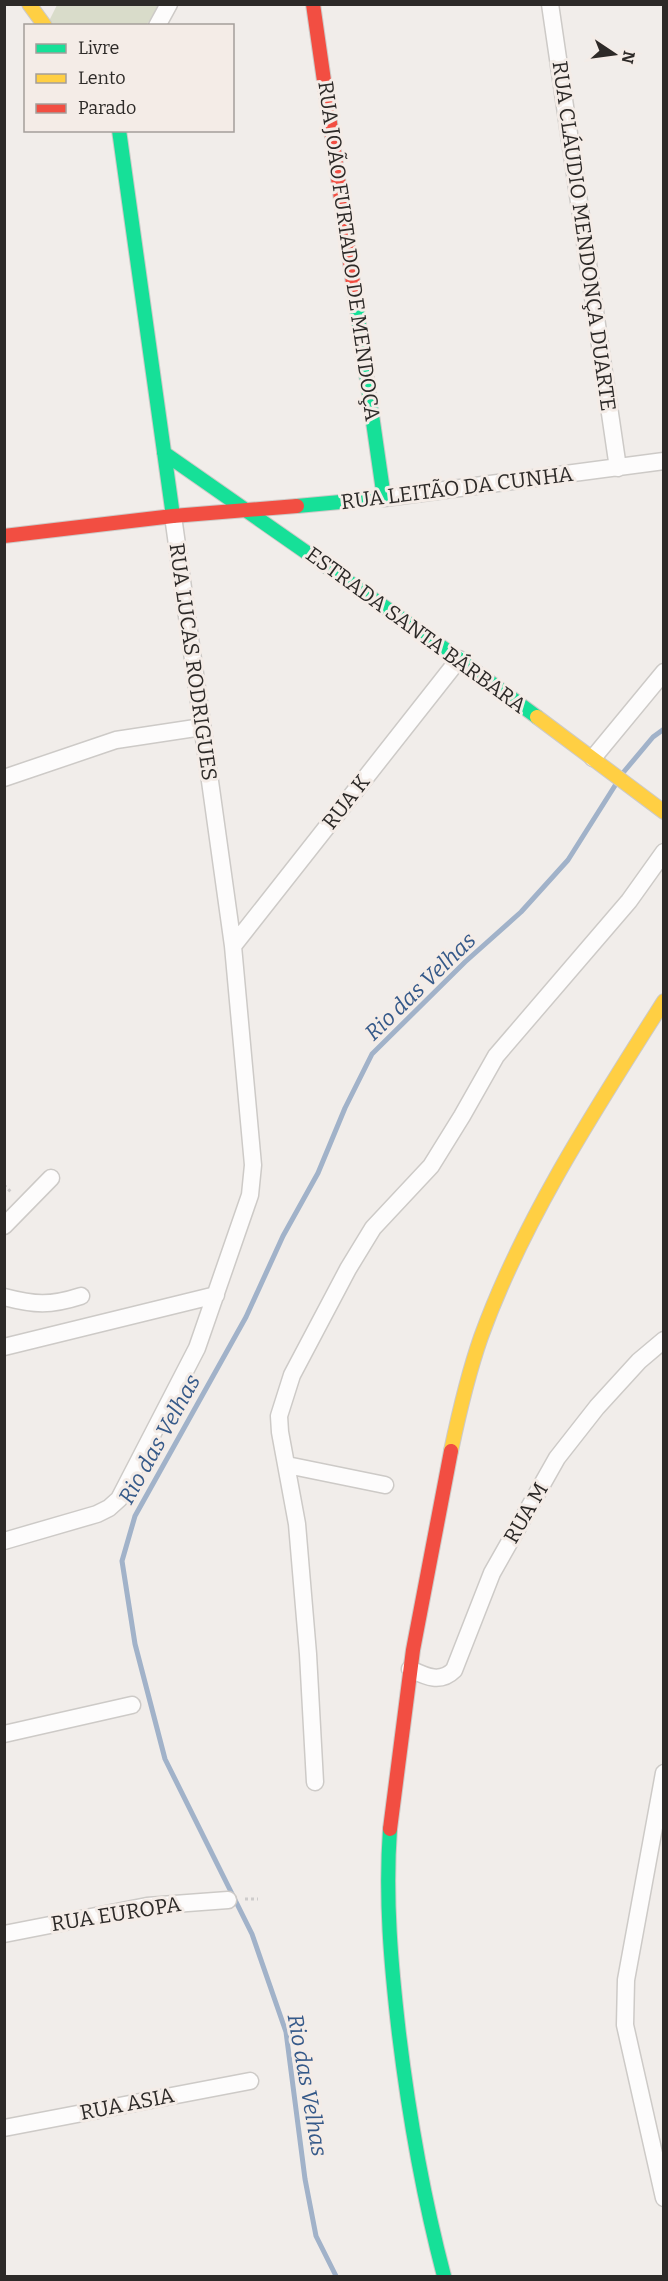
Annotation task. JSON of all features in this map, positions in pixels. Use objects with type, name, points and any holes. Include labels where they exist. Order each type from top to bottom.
[{"type":"street","points":[[29,4],[43,23]]},
{"type":"street","points":[[43,23],[45,4]]},
{"type":"street","points":[[158,24],[169,4]]},
{"type":"street","name":"RUA JOÃO FURTADO DE MENDOÇA","points":[[313,4],[384,498]]},
{"type":"street","name":"RUA CLÁUDIO MENDONÇA DUARTE","points":[[550,4],[618,468]]},
{"type":"street","name":"RUA LUCAS RODRIGUES","points":[[4,1541],[97,1514],[109,1508],[119,1499],[197,1348],[250,1195],[253,1165],[233,946],[119,132]]},
{"type":"street","name":"ESTRADA SANTA BÁRBARA","points":[[164,453],[459,659],[663,812]]},
{"type":"street","name":"RUA LEITÃO DA CUNHA","points":[[4,536],[173,516],[384,498],[663,461]]},
{"type":"street","name":"RUA K","points":[[233,946],[459,659]]},
{"type":"street","points":[[596,761],[663,672]]},
{"type":"street","points":[[4,778],[116,740],[202,727]]},
{"type":"street","points":[[315,1782],[308,1654],[297,1524],[279,1416],[292,1376],[348,1269],[373,1228],[431,1166],[496,1056],[629,902],[663,852]]},
{"type":"street","points":[[444,2277],[429,2220],[406,2099],[389,1943],[387,1885],[390,1825],[410,1670],[432,1544],[462,1400],[490,1314],[569,1159],[663,1001]]},
{"type":"street","points":[[4,1226],[51,1178]]},
{"type":"street","points":[[4,1347],[216,1295]]},
{"type":"street","points":[[4,1297],[34,1304],[65,1301],[81,1296]]},
{"type":"street","name":"RUA M","points":[[410,1670],[438,1679],[448,1676],[454,1670],[492,1573],[557,1458],[597,1407],[639,1361],[663,1340]]},
{"type":"street","points":[[287,1466],[385,1485]]},
{"type":"street","points":[[4,1734],[132,1705]]},
{"type":"street","points":[[663,1773],[626,1980],[625,2025],[663,2198]]},
{"type":"street","name":"RUA EUROPA","points":[[4,1934],[147,1906],[228,1900]]},
{"type":"street","name":"RUA ASIA","points":[[4,2128],[250,2081]]},
{"type":"path","points":[[246,1899],[258,1899]]},
{"type":"green space","points":[[57,5],[162,5],[147,24],[51,24],[49,21]]},
{"type":"waterway","name":"Rio das Velhas","points":[[622,774],[653,737],[664,729]]},
{"type":"waterway","name":"Rio das Velhas","points":[[336,2276],[316,2236],[305,2179],[286,2032],[252,1934],[165,1759],[135,1644],[122,1561],[135,1516],[246,1317],[283,1236],[318,1173],[345,1108],[372,1054],[465,962],[521,912],[568,860],[616,784]]},
{"type":"traffic: fast","points":[[119,132],[173,516]]},
{"type":"traffic: fast","points":[[297,506],[384,498],[354,290]]},
{"type":"traffic: fast","points":[[164,453],[459,659],[537,717]]},
{"type":"traffic: fast","points":[[390,1829],[388,1880],[390,1931],[399,2034],[417,2156],[444,2276]]},
{"type":"traffic: slow","points":[[29,4],[44,24]]},
{"type":"traffic: slow","points":[[537,717],[664,812]]},
{"type":"traffic: slow","points":[[451,1451],[476,1351],[518,1249],[564,1164],[664,1001]]},
{"type":"traffic: jam","points":[[313,4],[354,290]]},
{"type":"traffic: jam","points":[[4,536],[173,516],[297,506]]},
{"type":"traffic: jam","points":[[390,1829],[413,1650],[451,1451]]}]
